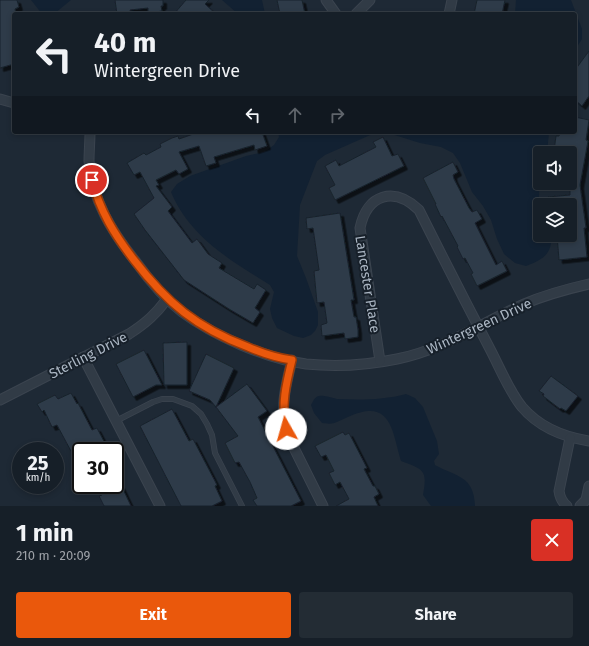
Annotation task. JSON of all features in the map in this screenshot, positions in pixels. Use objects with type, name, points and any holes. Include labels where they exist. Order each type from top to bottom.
[{"type":"street","points":[[326,0],[335,12]]},
{"type":"street","points":[[358,12],[370,0]]},
{"type":"street","points":[[450,12],[452,0]]},
{"type":"street","points":[[0,99],[12,102]]},
{"type":"street","name":"Wintergreen Drive","points":[[90,134],[89,160],[92,180],[104,216],[125,248],[152,284],[182,311],[215,333],[280,358],[305,364],[328,365],[352,365],[397,359],[454,340],[545,295],[589,284]]},
{"type":"street","name":"Lancester Place","points":[[380,361],[360,228],[362,218],[367,208],[376,200],[385,196],[393,196],[411,202],[419,210],[478,328],[522,407],[536,420],[550,429],[570,438],[589,441]]},
{"type":"street","name":"Sterling Drive","points":[[0,400],[144,325],[155,315],[168,299]]},
{"type":"street","points":[[84,357],[160,506]]},
{"type":"street","points":[[292,360],[283,402],[286,429],[323,506]]},
{"type":"street","points":[[568,506],[563,503],[560,498],[559,491],[570,438]]},
{"type":"street","points":[[580,506],[586,500],[589,486]]},
{"type":"lane","points":[[116,421],[162,399],[173,399],[192,406],[201,414],[208,424],[212,434],[214,453],[242,506]]},
{"type":"water","points":[[31,0],[71,0],[56,12],[40,12]]},
{"type":"water","points":[[222,0],[262,0],[265,12],[236,12]]},
{"type":"water","points":[[516,0],[571,0],[576,12],[515,12]]},
{"type":"water","points":[[577,16],[582,29],[582,39],[577,47]]},
{"type":"water","points":[[278,134],[372,134],[325,155],[317,161],[300,205],[297,256],[318,312],[318,325],[315,331],[311,335],[303,338],[294,336],[277,328],[272,318],[270,309],[274,292],[270,285],[226,257],[200,234],[179,208],[171,192],[177,184],[190,176],[246,156],[264,152],[274,145],[279,137]]},
{"type":"water","points":[[391,134],[549,134],[548,146],[533,146],[533,190],[539,190],[539,198],[533,198],[533,242],[551,242],[548,252],[541,259],[526,266],[515,263],[504,254],[491,220],[483,206],[472,192],[460,163],[453,153],[441,147],[420,143]]},
{"type":"water","points":[[406,394],[415,398],[423,407],[437,441],[439,454],[434,461],[435,465],[457,475],[467,483],[474,496],[475,506],[431,506],[423,495],[425,480],[424,475],[419,469],[401,461],[392,428],[381,414],[373,411],[362,412],[335,423],[322,423],[314,413],[311,405],[315,398],[319,396],[337,399],[364,399]]},
{"type":"building","points":[[0,0],[17,0],[19,7],[15,9],[16,12],[12,12],[12,65],[0,68]]},
{"type":"building","points":[[115,0],[163,0],[163,6],[161,6],[162,11],[148,12],[148,8],[130,10],[130,12],[117,12]]},
{"type":"building","points":[[186,0],[209,0],[205,4],[214,12],[176,12]]},
{"type":"building","points":[[277,0],[302,0],[305,12],[280,12]]},
{"type":"building","points":[[477,0],[505,0],[502,12],[474,12]]},
{"type":"building","points":[[589,51],[589,96],[582,106],[577,102],[577,67]]},
{"type":"building","points":[[577,117],[589,120],[586,140],[588,141],[580,185],[586,228],[584,228],[587,257],[559,260],[558,242],[577,242],[577,198],[548,197],[570,195],[570,190],[577,190],[577,146],[555,146],[556,136],[559,136],[560,134],[577,134]]},
{"type":"building","points":[[193,134],[263,134],[267,146],[255,150],[254,145],[214,157],[216,163],[206,166],[199,146],[179,152],[188,169],[179,174],[176,170],[156,180],[159,185],[156,186],[172,207],[168,211],[192,243],[197,239],[208,254],[222,263],[219,268],[254,289],[257,284],[266,290],[255,308],[260,312],[253,323],[184,280],[134,214],[154,198],[140,172],[134,175],[127,163],[144,153],[146,155],[161,147],[160,144],[172,138],[178,136],[179,139]]},
{"type":"building","points":[[383,137],[392,156],[398,154],[404,166],[335,200],[329,188],[335,185],[325,166],[336,160],[339,166],[376,147],[373,142]]},
{"type":"building","points":[[453,162],[458,172],[453,175],[454,179],[469,208],[472,212],[477,210],[482,219],[475,223],[496,265],[502,261],[507,271],[477,286],[471,274],[473,273],[465,258],[463,259],[457,247],[458,246],[442,216],[441,217],[423,178]]},
{"type":"building","points":[[340,213],[354,300],[351,300],[358,330],[358,337],[345,339],[344,333],[322,336],[321,325],[327,323],[324,302],[317,303],[314,271],[319,270],[313,228],[307,229],[306,218]]},
{"type":"building","points":[[187,342],[187,385],[164,385],[163,343]]},
{"type":"building","points":[[144,350],[162,385],[156,385],[133,397],[116,364]]},
{"type":"building","points":[[206,354],[234,368],[216,407],[210,400],[189,391]]},
{"type":"building","points":[[551,376],[578,396],[566,411],[561,408],[560,409],[539,391]]},
{"type":"building","points":[[247,384],[267,411],[258,417],[301,501],[291,506],[257,506],[253,500],[257,498],[250,482],[239,462],[235,463],[225,443],[238,436],[216,407]]},
{"type":"building","points":[[71,393],[92,430],[97,428],[104,442],[72,442],[72,453],[57,425],[52,427],[44,410],[42,412],[37,404],[55,395],[58,399]]},
{"type":"building","points":[[172,409],[189,441],[193,439],[217,485],[215,486],[222,501],[212,506],[181,506],[140,426]]},
{"type":"building","points":[[343,432],[345,435],[349,433],[367,468],[364,469],[379,494],[374,497],[378,506],[336,506],[349,499],[340,482],[335,485],[329,473],[334,471],[326,455],[321,457],[315,446]]},
{"type":"building","points":[[124,491],[131,506],[104,506],[99,496],[124,494]]},
{"type":"route","points":[[92,180],[104,216],[114,233],[152,284],[168,299],[198,323],[215,333],[256,350],[280,358],[292,360],[283,402],[286,429]]}]
